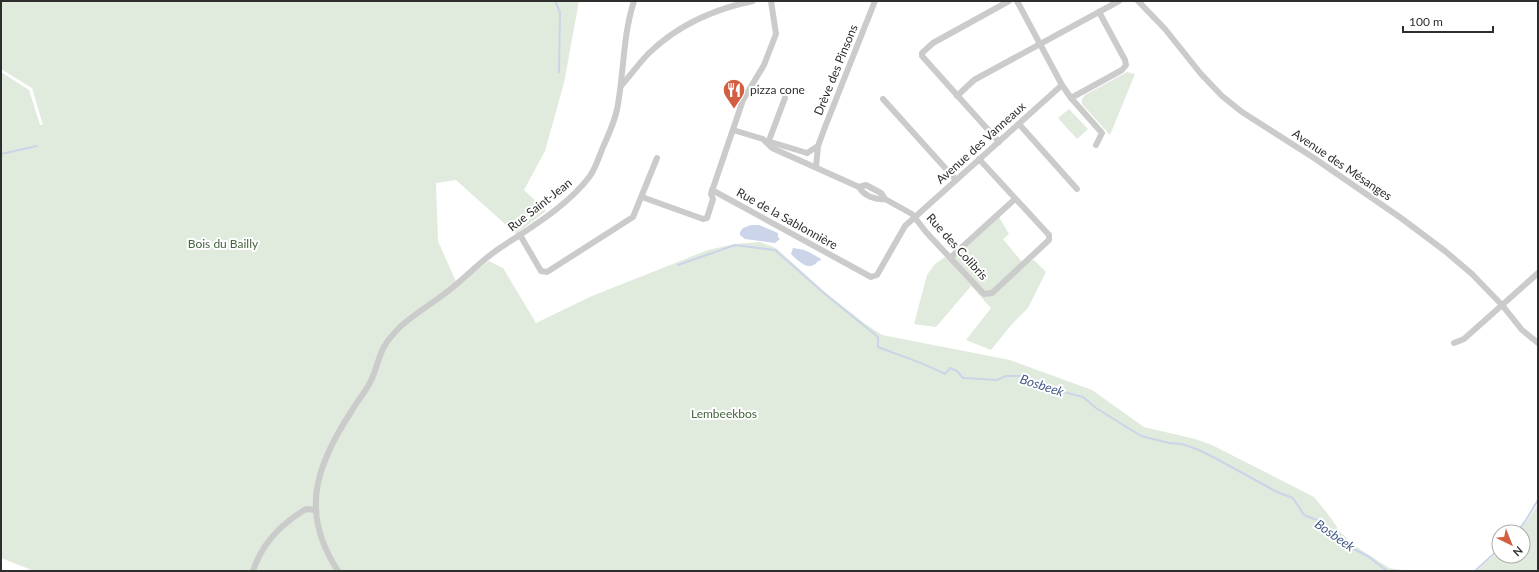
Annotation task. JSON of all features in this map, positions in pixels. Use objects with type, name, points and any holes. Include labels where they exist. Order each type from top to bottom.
[{"type":"street","name":"Rue Saint-Jean","points":[[338,571],[331,561],[322,542],[315,510],[316,492],[322,470],[331,447],[348,417],[368,387],[383,348],[392,335],[402,325],[453,287],[495,251],[520,235],[566,200],[583,185],[592,173],[610,131],[618,106],[628,23],[634,1]]},
{"type":"street","points":[[621,86],[650,53],[686,25],[728,7],[753,1]]},
{"type":"street","points":[[642,197],[703,219],[707,218],[713,200],[711,194],[712,190],[734,130],[735,121],[743,100],[764,65],[776,34],[771,1]]},
{"type":"street","name":"Drève des Pinsons","points":[[816,167],[818,146],[874,1]]},
{"type":"street","points":[[999,142],[922,56],[922,53],[933,42],[1009,1]]},
{"type":"street","points":[[1017,1],[1041,43],[1062,85],[1071,98],[1102,133],[1096,145]]},
{"type":"street","points":[[957,96],[974,80],[1119,1]]},
{"type":"street","name":"Avenue des Mésanges","points":[[1138,1],[1165,29],[1201,74],[1222,96],[1248,116],[1314,158],[1445,251],[1472,274],[1502,305],[1522,330],[1538,343]]},
{"type":"street","points":[[1071,98],[1122,70],[1126,65],[1125,60],[1099,12]]},
{"type":"street","name":"Avenue des Vanneaux","points":[[915,217],[1062,85]]},
{"type":"street","points":[[768,143],[785,98]]},
{"type":"street","points":[[883,99],[956,180]]},
{"type":"street","points":[[1019,124],[1077,189]]},
{"type":"street","points":[[734,130],[763,139],[772,148],[859,187],[862,192],[877,200],[885,199],[915,217]]},
{"type":"street","points":[[768,143],[774,143],[807,153]]},
{"type":"street","points":[[804,162],[807,153],[818,146]]},
{"type":"street","points":[[520,235],[541,271],[547,272],[633,217],[657,158]]},
{"type":"street","points":[[950,258],[1015,199],[979,159]]},
{"type":"street","name":"Rue de la Sablonnière","points":[[712,190],[871,277],[877,275],[902,229],[915,217]]},
{"type":"street","name":"Rue des Colibris","points":[[915,217],[926,232],[984,294],[992,293],[1049,240],[1049,235],[1015,199]]},
{"type":"street","points":[[1454,343],[1464,339],[1538,273]]},
{"type":"street","points":[[253,571],[255,564],[270,537],[279,528],[306,509],[315,510]]},
{"type":"green space","points":[[1,1],[579,1],[564,83],[545,151],[524,190],[546,211],[516,234],[456,180],[436,183],[438,241],[457,284],[489,261],[503,268],[536,323],[592,296],[708,250],[735,244],[760,242],[776,248],[826,293],[882,335],[1010,360],[1092,390],[1144,427],[1195,439],[1212,445],[1314,497],[1340,532],[1355,546],[1389,568],[1408,571],[34,571],[1,558],[1,72],[29,90],[40,125],[43,125],[32,88],[1,69]]},
{"type":"green space","points":[[1127,72],[1135,74],[1110,135],[1082,104],[1082,99],[1085,95]]},
{"type":"green space","points":[[1069,109],[1088,129],[1077,139],[1058,118]]},
{"type":"green space","points":[[999,217],[1009,234],[1003,239],[1022,262],[1034,260],[1046,272],[1028,308],[1012,324],[991,350],[966,340],[991,308],[971,286],[936,327],[914,324],[927,275],[935,264],[945,257],[950,262]]},
{"type":"green space","points":[[1538,504],[1538,571],[1477,571],[1491,558],[1491,564],[1531,564],[1531,524],[1525,524]]},
{"type":"water","points":[[751,225],[759,225],[778,233],[778,237],[780,239],[775,243],[745,239],[740,235],[740,232],[743,228]]},
{"type":"water","points":[[793,248],[808,252],[821,259],[811,266],[804,265],[791,254]]},
{"type":"waterway","points":[[555,1],[560,12],[559,72]]},
{"type":"waterway","points":[[1,154],[37,146]]},
{"type":"waterway","name":"Bosbeek","points":[[678,265],[735,245],[775,250],[825,294],[878,337],[878,347],[921,363],[945,374],[950,368],[957,371],[963,378],[997,380],[1006,376],[1020,376],[1048,388],[1083,397],[1096,408],[1141,436],[1169,443],[1182,444],[1199,450],[1277,492],[1293,498],[1304,515],[1317,520],[1341,542],[1369,557],[1387,571]]},
{"type":"waterway","points":[[1523,524],[1538,500]]},
{"type":"waterway","points":[[1475,571],[1491,556]]},
{"type":"place","name":"pizza cone","points":[[734,110]]},
{"type":"park label","name":"Bois du Bailly","points":[[223,244]]},
{"type":"park label","name":"Lembeekbos","points":[[724,414]]}]
